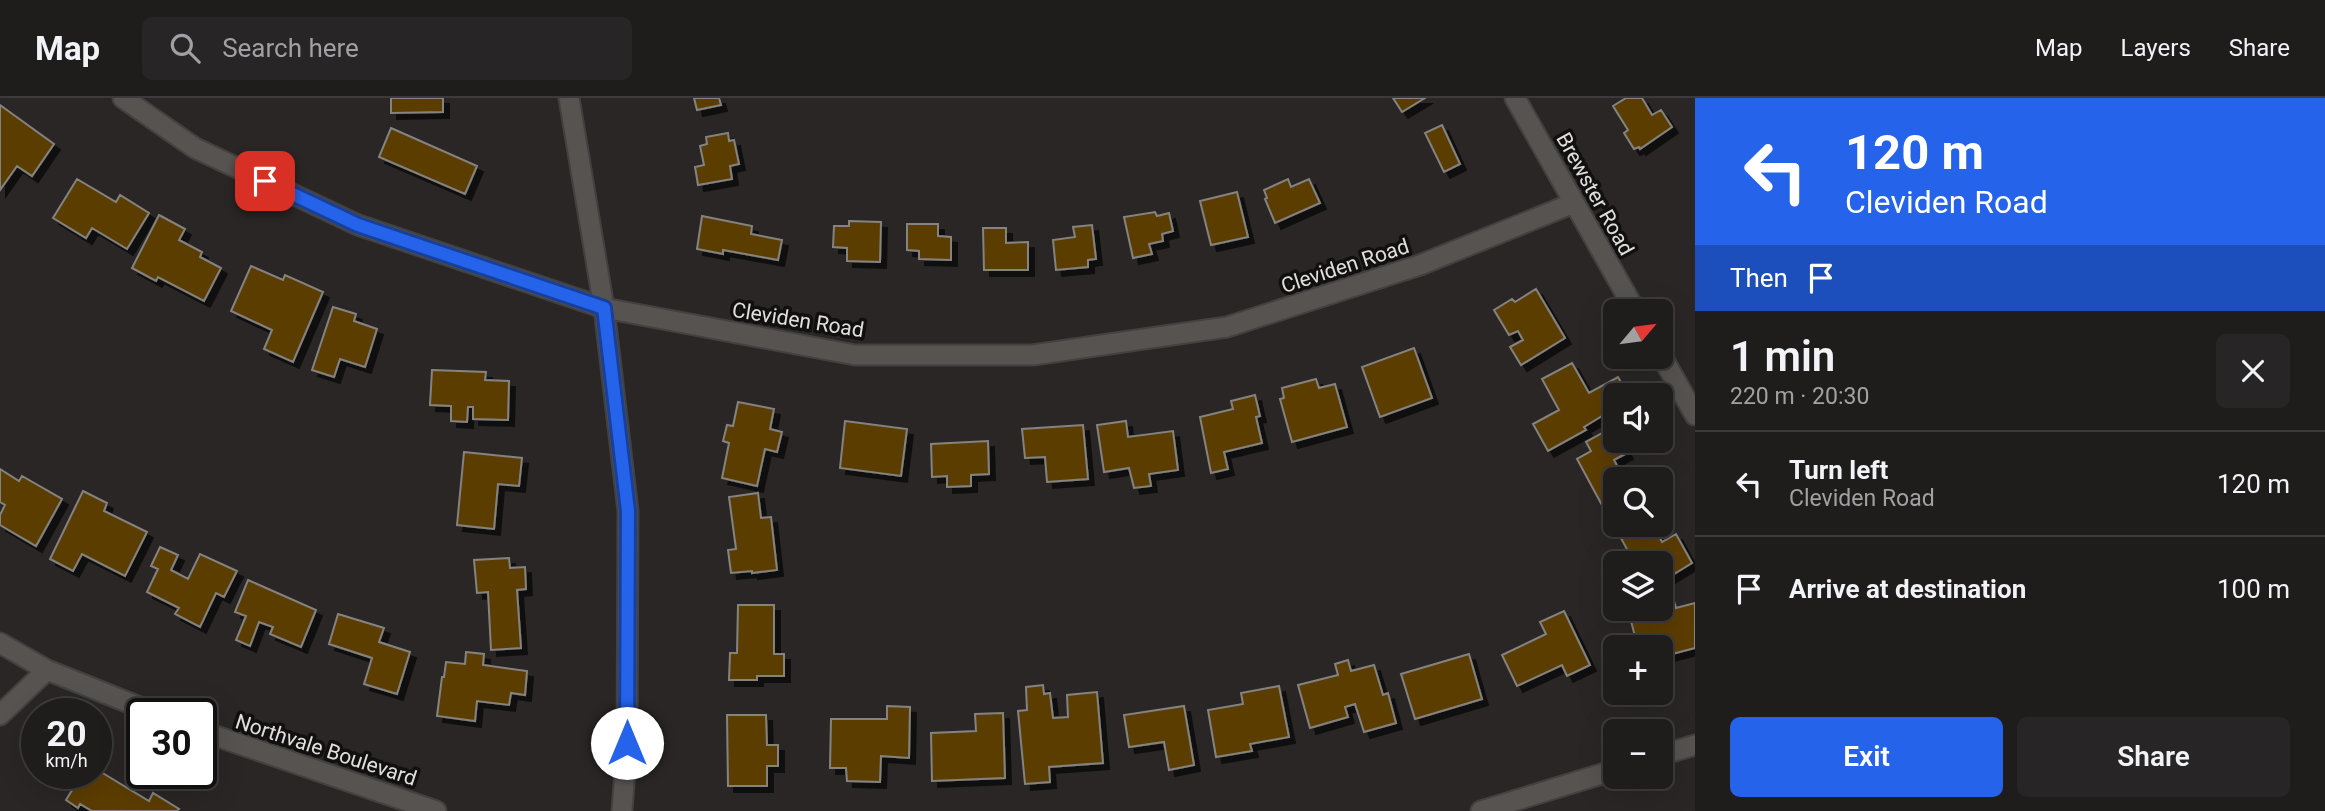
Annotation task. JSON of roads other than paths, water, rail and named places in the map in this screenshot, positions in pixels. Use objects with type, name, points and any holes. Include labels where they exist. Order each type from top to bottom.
[{"type":"street","name":"Cleviden Road","points":[[123,98],[195,148],[358,225],[604,308],[855,355],[1033,355],[1227,327],[1420,265],[1574,203]]},
{"type":"street","points":[[569,98],[604,308],[628,511],[627,743],[622,811]]},
{"type":"street","name":"Brewster Road","points":[[1515,98],[1629,299]]},
{"type":"street","points":[[1669,369],[1695,415]]},
{"type":"street","points":[[0,643],[47,670],[126,701]]},
{"type":"street","points":[[0,715],[47,670]]},
{"type":"street","name":"Northvale Boulevard","points":[[217,737],[436,811]]},
{"type":"street","points":[[1673,751],[1695,745]]},
{"type":"street","points":[[1481,811],[1603,773]]}]
